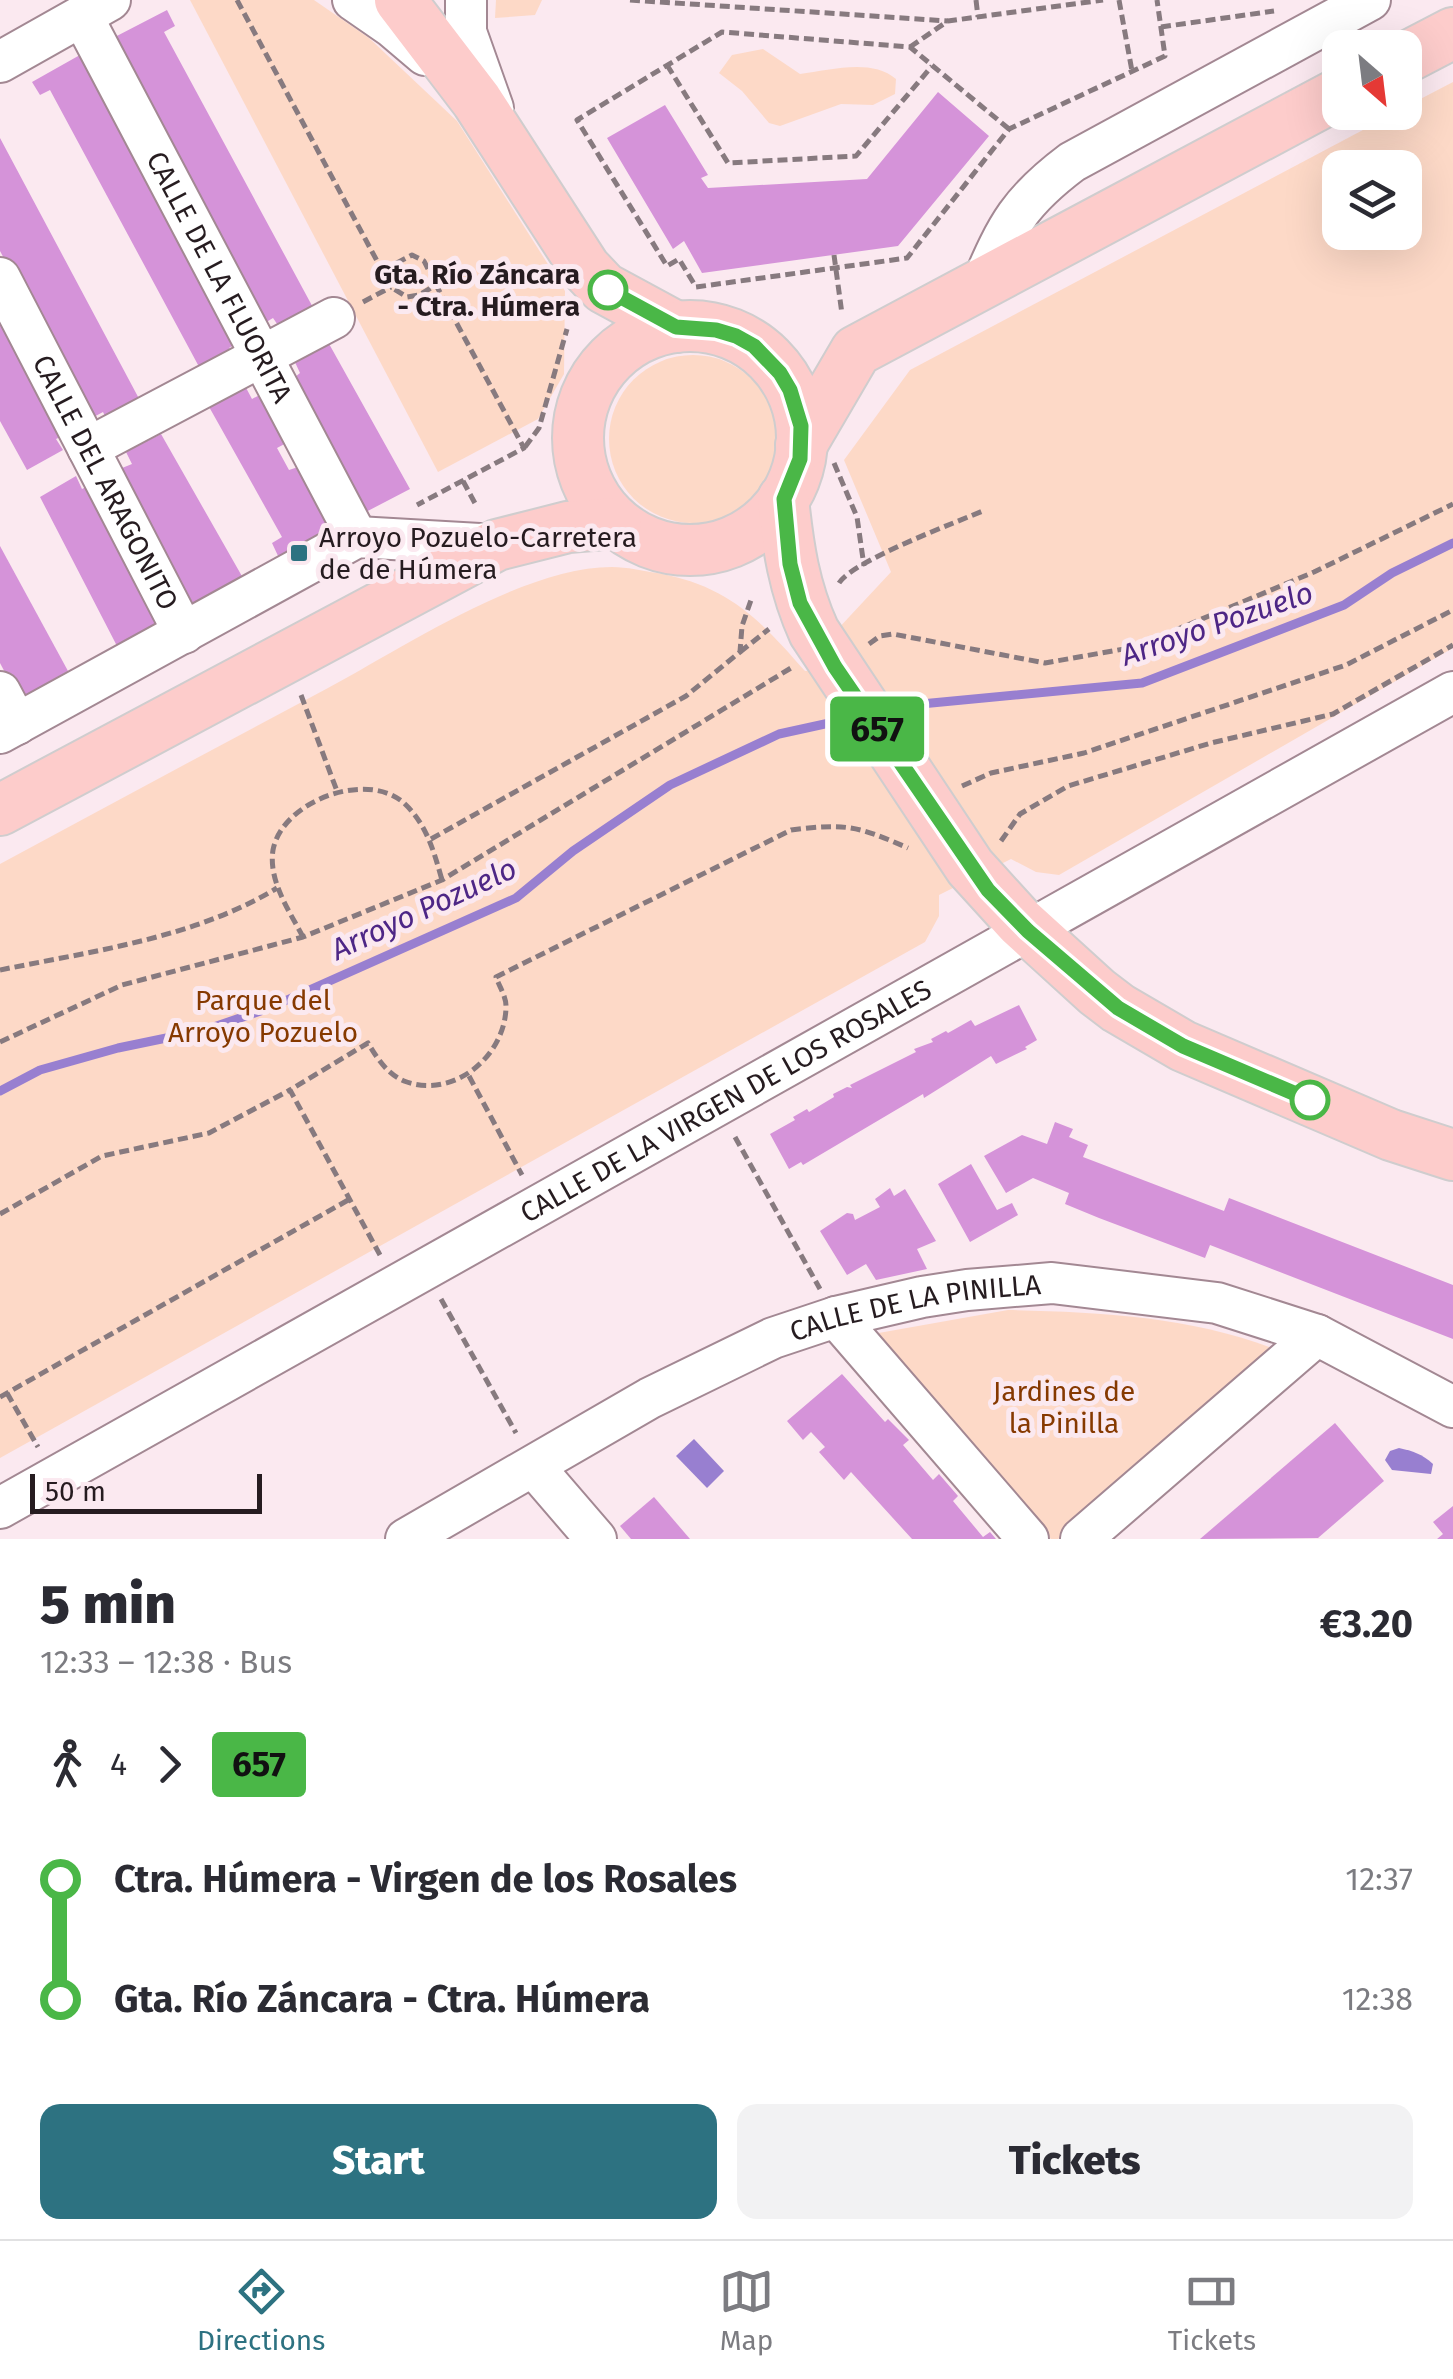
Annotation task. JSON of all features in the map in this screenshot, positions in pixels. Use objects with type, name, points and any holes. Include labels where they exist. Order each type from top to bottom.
[{"type":"main road","points":[[400,0],[477,101],[568,245],[604,288],[676,327]]},
{"type":"main road","points":[[1422,49],[1453,33]]},
{"type":"main road","points":[[754,346],[849,332],[982,284],[1322,103]]},
{"type":"main road","points":[[568,245],[589,301],[595,379]]},
{"type":"main road","points":[[817,453],[801,426],[790,390],[780,373],[754,346],[716,330],[676,327],[638,339],[595,379],[582,408],[578,441],[592,494],[616,523],[648,542],[683,550],[702,549],[748,533],[784,499],[796,474],[817,453],[849,332]]},
{"type":"main road","points":[[0,810],[282,660],[487,526],[544,508],[580,458]]},
{"type":"main road","points":[[784,499],[792,575],[823,643],[970,867],[1028,931],[1118,1008],[1183,1046],[1391,1135],[1453,1154]]},
{"type":"main road","points":[[487,526],[616,523]]},
{"type":"main road","points":[[702,549],[744,570],[779,595],[823,643]]},
{"type":"street","points":[[352,0],[392,26],[477,101]]},
{"type":"street","points":[[466,0],[466,32],[506,145]]},
{"type":"street","points":[[982,284],[1014,218],[1040,186],[1072,162],[1370,0]]},
{"type":"street","points":[[0,62],[96,8]]},
{"type":"street","name":"CALLE DE LA FLUORITA","points":[[96,8],[262,356],[357,537]]},
{"type":"street","name":"CALLE DEL ARAGONITO","points":[[0,278],[184,633]]},
{"type":"street","points":[[88,448],[334,318]]},
{"type":"street","points":[[6,716],[184,633],[357,537],[487,526]]},
{"type":"street","name":"CALLE DE LA VIRGEN DE LOS ROSALES","points":[[0,1508],[1453,692]]},
{"type":"street","name":"CALLE DE LA PINILLA","points":[[406,1539],[692,1376],[773,1338],[922,1296],[1052,1283],[1217,1302],[1317,1335],[1453,1407]]},
{"type":"street","points":[[836,1318],[1028,1539]]},
{"type":"street","points":[[1081,1539],[1317,1335]]},
{"type":"street","points":[[534,1467],[596,1539]]},
{"type":"path","points":[[237,0],[392,287],[406,297],[419,295],[436,284]]},
{"type":"path","points":[[630,0],[948,22],[1103,0]]},
{"type":"path","points":[[976,0],[978,17]]},
{"type":"path","points":[[1120,0],[1132,71]]},
{"type":"path","points":[[1010,130],[910,47],[722,32],[577,120],[667,266],[679,259],[696,287],[907,258],[1010,130],[1165,56],[1157,0]]},
{"type":"path","points":[[1161,28],[1288,9]]},
{"type":"path","points":[[910,47],[948,22]]},
{"type":"path","points":[[667,66],[728,162],[856,156],[932,66]]},
{"type":"path","points":[[382,270],[412,255],[424,261],[524,448]]},
{"type":"path","points":[[834,255],[849,332]]},
{"type":"path","points":[[410,509],[524,448],[539,428],[567,329]]},
{"type":"path","points":[[817,453],[857,517],[864,566]]},
{"type":"path","points":[[463,480],[487,526]]},
{"type":"path","points":[[431,839],[686,696],[740,652],[893,634],[1045,663],[1135,648],[1314,572],[1453,504]]},
{"type":"path","points":[[844,576],[882,554],[985,510]]},
{"type":"path","points":[[740,652],[742,626],[751,600]]},
{"type":"path","points":[[955,789],[991,774],[1084,753],[1346,665],[1453,610]]},
{"type":"path","points":[[0,1042],[122,985],[303,937],[442,880],[823,643]]},
{"type":"path","points":[[991,854],[1020,814],[1068,786],[1210,744],[1333,714],[1453,644]]},
{"type":"path","points":[[282,660],[304,702],[337,791]]},
{"type":"path","points":[[303,937],[277,888],[273,850],[293,816],[337,791],[366,788],[404,802],[431,839],[442,880]]},
{"type":"path","points":[[0,1214],[102,1156],[209,1133],[368,1042],[380,1064],[403,1081],[432,1086],[469,1076],[489,1052],[502,1027],[506,1003],[496,977],[791,830],[860,827],[912,850]]},
{"type":"path","points":[[0,970],[136,942],[244,908],[277,888]]},
{"type":"path","points":[[469,1076],[524,1178]]},
{"type":"path","points":[[290,1090],[381,1258]]},
{"type":"path","points":[[729,1126],[836,1318]]},
{"type":"path","points":[[0,1397],[350,1199]]},
{"type":"path","points":[[436,1289],[534,1467]]},
{"type":"path","points":[[8,1393],[38,1447]]},
{"type":"green space","points":[[190,0],[314,0],[369,38],[457,121],[565,291],[564,374],[538,419],[438,472]]},
{"type":"green space","points":[[496,0],[542,0],[535,15],[495,18]]},
{"type":"green space","points":[[763,49],[800,74],[850,67],[875,69],[896,79],[895,94],[873,105],[841,104],[780,126],[769,123],[742,91],[719,73],[732,55]]},
{"type":"green space","name":"Parque del Arroyo Pozuelo","points":[[1453,82],[1453,648],[1059,875],[1036,872],[1011,859],[939,895],[939,916],[925,942],[0,1458],[0,864],[466,612],[541,580],[578,570],[629,568],[704,586],[741,607],[805,671],[822,670],[836,631],[891,572],[844,460],[910,370],[1322,152],[1322,250],[1422,250],[1422,150],[1325,150],[1363,130],[1422,130],[1422,98]]},
{"type":"green space","points":[[693,355],[725,361],[752,380],[771,407],[777,439],[771,471],[752,498],[725,517],[693,523],[661,517],[634,498],[615,471],[609,439],[615,407],[634,380],[661,361]]},
{"type":"green space","name":"Jardines de la Pinilla","points":[[1008,1310],[1178,1323],[1277,1350],[1058,1539],[1051,1539],[873,1334]]},
{"type":"shaded area","points":[[694,1439],[724,1471],[707,1488],[676,1456]]},
{"type":"shaded area","points":[[1399,1448],[1417,1453],[1433,1464],[1431,1474],[1392,1470],[1385,1460],[1390,1451]]},
{"type":"building","points":[[167,10],[175,26],[164,32],[316,313],[282,331],[273,318],[263,324],[111,39]]},
{"type":"building","points":[[87,51],[241,340],[229,348],[234,356],[204,376],[50,90],[40,95],[32,82]]},
{"type":"building","points":[[938,92],[989,136],[898,246],[702,273],[684,241],[673,249],[607,138],[665,105],[708,175],[701,178],[708,188],[867,179]]},
{"type":"building","points":[[0,138],[144,408],[109,424],[103,412],[90,419],[0,251]]},
{"type":"building","points":[[0,305],[69,433],[56,439],[63,450],[27,470],[0,421]]},
{"type":"building","points":[[328,342],[410,489],[362,514],[289,382],[300,373],[294,360]]},
{"type":"building","points":[[244,384],[252,399],[267,391],[290,441],[277,448],[289,470],[304,465],[340,529],[279,558],[272,543],[282,537],[208,405]]},
{"type":"building","points":[[161,434],[243,578],[194,605],[117,470],[132,464],[126,452]]},
{"type":"building","points":[[76,476],[82,489],[96,482],[166,618],[117,646],[40,497]]},
{"type":"building","points":[[0,546],[68,671],[19,699],[0,663]]},
{"type":"building","points":[[1019,1005],[1037,1040],[1027,1049],[996,1064],[991,1056],[924,1098],[923,1094],[803,1165],[801,1162],[789,1169],[770,1134],[795,1120],[793,1117],[807,1109],[809,1112],[847,1087],[852,1088],[850,1085],[916,1052],[914,1049],[933,1042],[931,1039],[946,1031],[971,1020],[975,1026]]},
{"type":"building","points":[[1055,1122],[1073,1129],[1069,1137],[1088,1145],[1083,1157],[1224,1211],[1229,1198],[1453,1285],[1453,1339],[1210,1245],[1205,1258],[1099,1218],[1065,1204],[1069,1193],[1033,1178],[1006,1193],[984,1156],[1022,1135],[1047,1144]]},
{"type":"building","points":[[971,1164],[997,1210],[1012,1203],[1018,1215],[970,1242],[938,1184]]},
{"type":"building","points":[[890,1188],[894,1196],[905,1189],[936,1241],[917,1249],[927,1269],[876,1280],[866,1264],[847,1275],[820,1231],[847,1213],[853,1214],[855,1220],[880,1207],[875,1199]]},
{"type":"building","points":[[842,1374],[885,1422],[888,1419],[909,1440],[903,1445],[933,1480],[939,1474],[958,1496],[953,1501],[983,1537],[990,1532],[996,1539],[912,1539],[851,1472],[844,1480],[819,1452],[825,1447],[811,1432],[803,1440],[787,1421]]},
{"type":"building","points":[[1335,1423],[1384,1481],[1318,1538],[1200,1539]]},
{"type":"building","points":[[654,1497],[690,1539],[631,1539],[620,1526]]},
{"type":"building","points":[[1453,1506],[1453,1539],[1437,1539],[1443,1534],[1433,1522]]},
{"type":"waterway","name":"Arroyo Pozuelo","points":[[921,704],[1142,683],[1344,605],[1392,573],[1453,543]]},
{"type":"waterway","name":"Arroyo Pozuelo","points":[[0,1091],[40,1070],[118,1048],[205,1030],[269,1008],[516,898],[573,851],[670,785],[779,734],[843,720]]},
{"type":"bus line","name":"657","points":[[608,290],[660,322],[736,336],[754,346],[780,373],[790,390],[801,426],[800,459],[784,499],[790,564],[800,603],[835,667],[988,890],[1028,931],[1118,1008],[1183,1046],[1310,1100]]},
{"type":"place","name":"Gta. Río Záncara - Ctra. Húmera","points":[[608,290]]},
{"type":"place","name":"Arroyo Pozuelo-Carretera de de Húmera","points":[[299,553]]}]
